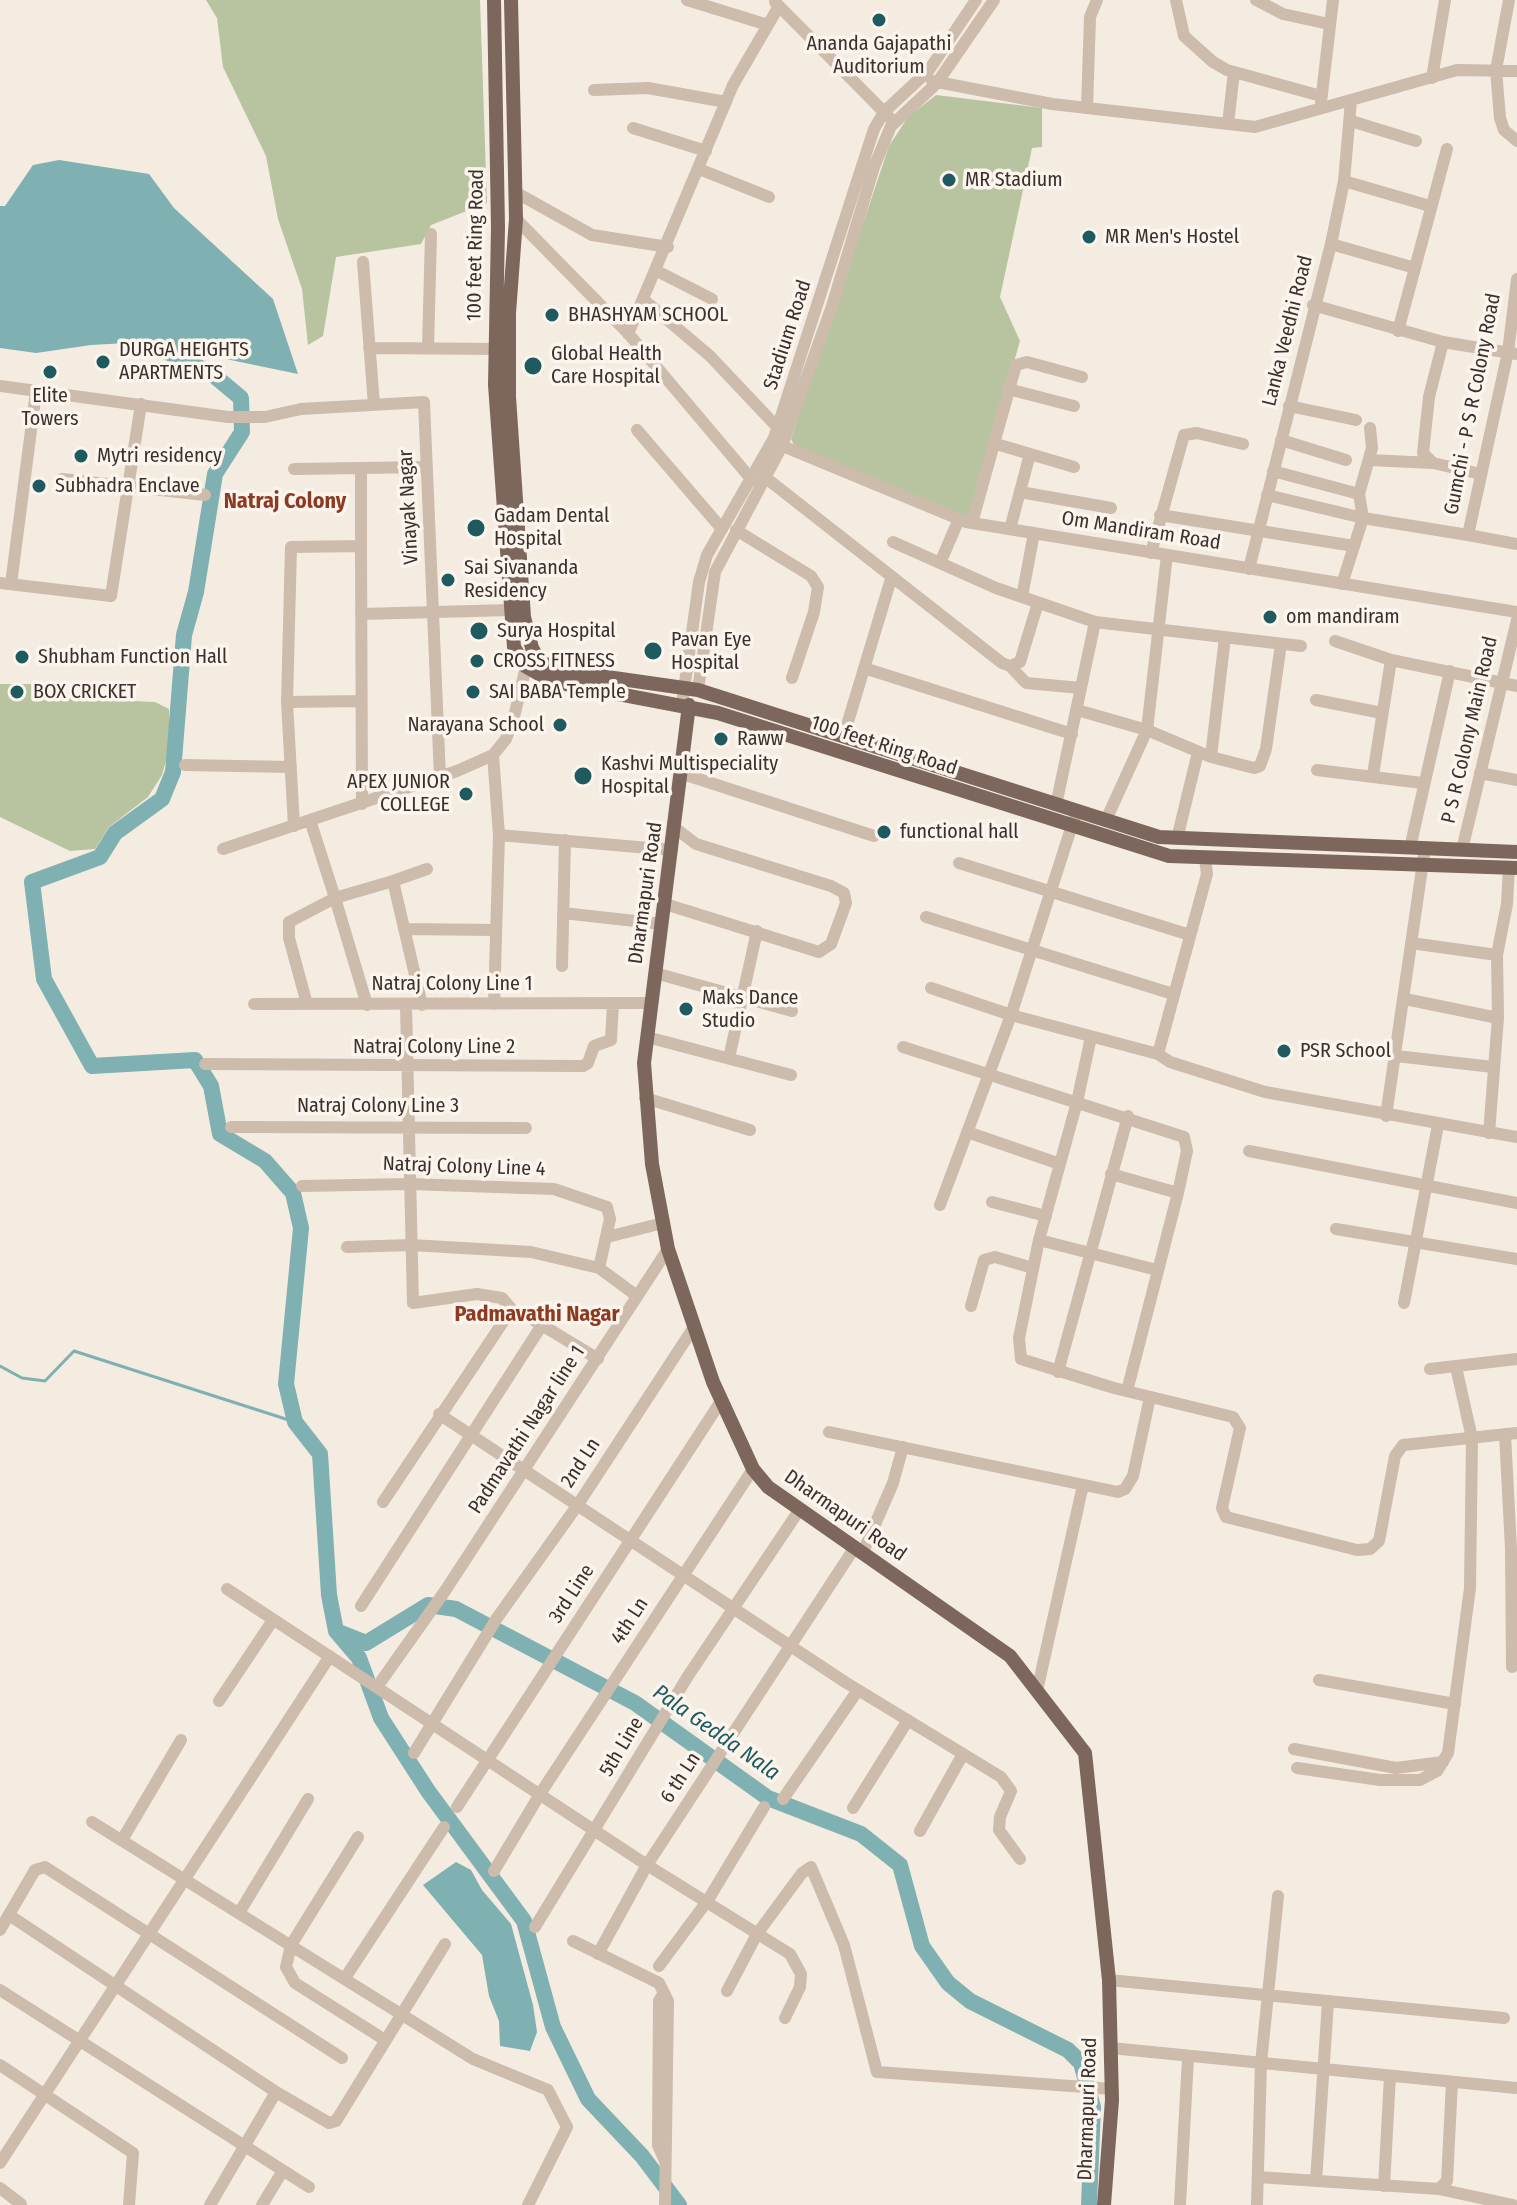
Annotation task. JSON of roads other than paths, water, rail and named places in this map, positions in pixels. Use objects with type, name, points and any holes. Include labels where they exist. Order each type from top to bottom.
[{"type":"main road","name":"100 feet Ring Road","points":[[494,0],[511,610],[514,647],[525,666],[566,684],[689,706],[1074,820],[1169,856],[1513,868]]},
{"type":"main road","name":"100 feet Ring Road","points":[[511,0],[516,219],[502,349],[524,617],[532,648],[540,662],[565,671],[691,689],[844,735],[1056,805],[1074,820],[1106,820],[1159,837],[1290,840],[1517,852]]},
{"type":"main road","name":"Dharmapuri Road","points":[[691,689],[683,774],[647,1037],[645,1098],[652,1164],[668,1249],[721,1401],[753,1469],[768,1487],[1010,1656],[1085,1753],[1109,1980],[1112,2089],[1104,2205]]},
{"type":"street","points":[[687,0],[768,25]]},
{"type":"street","name":"Stadium Road","points":[[778,444],[778,428],[874,129],[884,112],[922,77],[976,0]]},
{"type":"street","name":"Stadium Road","points":[[778,444],[832,306],[874,167],[894,123],[937,83],[994,0]]},
{"type":"street","points":[[1087,108],[1090,17],[1097,0]]},
{"type":"street","points":[[1175,0],[1184,36],[1201,53],[1234,72],[1321,102]]},
{"type":"street","points":[[1256,0],[1283,14],[1329,24]]},
{"type":"street","points":[[1321,102],[1333,0]]},
{"type":"street","points":[[1432,78],[1445,0]]},
{"type":"street","points":[[1509,0],[1496,70],[1500,118],[1504,130],[1517,141]]},
{"type":"street","points":[[628,334],[668,247],[726,102],[768,25],[776,3],[894,123]]},
{"type":"street","points":[[922,77],[937,83],[1087,108],[1255,127],[1321,102],[1351,101],[1457,70],[1517,71]]},
{"type":"street","points":[[1228,124],[1234,72]]},
{"type":"street","points":[[594,90],[648,88],[726,102]]},
{"type":"street","name":"Lanka Veedhi Road","points":[[1249,569],[1313,305],[1331,244],[1344,181],[1351,101]]},
{"type":"street","points":[[1351,121],[1416,141]]},
{"type":"street","points":[[633,128],[706,151]]},
{"type":"street","points":[[1398,331],[1447,149]]},
{"type":"street","points":[[699,169],[769,197]]},
{"type":"street","points":[[1344,181],[1430,206]]},
{"type":"street","points":[[515,192],[592,235],[668,247]]},
{"type":"street","points":[[516,219],[628,334],[759,479],[987,652],[1010,666],[1026,683],[1081,688]]},
{"type":"street","points":[[428,348],[431,234]]},
{"type":"street","points":[[1331,244],[1415,268]]},
{"type":"street","points":[[0,386],[228,417],[265,417],[301,409],[374,405],[363,262]]},
{"type":"street","points":[[657,271],[712,299]]},
{"type":"street","name":"Gumchi - P S R Colony Road","points":[[1517,281],[1512,353],[1468,535],[1517,544]]},
{"type":"street","points":[[644,300],[710,356],[778,428]]},
{"type":"street","points":[[1313,305],[1443,342],[1512,353]]},
{"type":"street","points":[[1433,463],[1424,457],[1423,449],[1429,397],[1443,342]]},
{"type":"street","points":[[369,348],[502,349]]},
{"type":"street","points":[[940,563],[965,521],[1016,365],[1022,361],[1082,377]]},
{"type":"street","points":[[1008,389],[1074,406]]},
{"type":"street","points":[[36,392],[6,584],[111,596],[141,404]]},
{"type":"street","name":"Vinayak Nagar","points":[[374,405],[424,402],[440,777]]},
{"type":"street","points":[[1289,406],[1356,420]]},
{"type":"street","points":[[1342,584],[1363,518],[1359,494],[1372,448],[1370,428]]},
{"type":"street","points":[[637,430],[722,529]]},
{"type":"street","points":[[1151,553],[1184,435],[1197,433],[1243,444]]},
{"type":"street","points":[[1281,440],[1346,460]]},
{"type":"street","points":[[993,443],[1074,467]]},
{"type":"street","points":[[691,689],[715,572],[778,444]]},
{"type":"street","name":"Om Mandiram Road","points":[[778,444],[965,521],[1517,612]]},
{"type":"street","points":[[1010,529],[1030,454]]},
{"type":"street","points":[[1369,460],[1433,463],[1481,474]]},
{"type":"street","points":[[294,469],[427,467]]},
{"type":"street","points":[[361,468],[362,804]]},
{"type":"street","points":[[1273,471],[1359,494]]},
{"type":"street","points":[[62,479],[205,495]]},
{"type":"street","points":[[691,689],[699,582],[707,555],[759,479]]},
{"type":"street","points":[[1020,492],[1111,508]]},
{"type":"street","points":[[1267,495],[1363,518],[1468,535]]},
{"type":"street","points":[[1160,515],[1354,546]]},
{"type":"street","points":[[736,530],[811,576],[818,587],[814,612],[792,678]]},
{"type":"street","points":[[1022,597],[1034,533]]},
{"type":"street","points":[[893,542],[1022,597],[1095,622],[1301,646]]},
{"type":"street","points":[[294,826],[287,702],[291,547],[361,546]]},
{"type":"street","points":[[1106,820],[1147,730],[1167,555]]},
{"type":"street","points":[[844,735],[891,579]]},
{"type":"street","points":[[1010,666],[1020,662],[1025,653],[1038,603]]},
{"type":"street","points":[[361,614],[511,610]]},
{"type":"street","name":"P S R Colony Main Road","points":[[1462,850],[1517,620]]},
{"type":"street","points":[[1056,805],[1095,622]]},
{"type":"street","points":[[1211,757],[1225,637]]},
{"type":"street","points":[[1335,641],[1391,660],[1517,686]]},
{"type":"street","points":[[1077,710],[1147,730],[1211,757],[1247,768],[1260,766],[1266,749],[1281,644]]},
{"type":"street","points":[[223,849],[440,777],[493,755],[506,739],[532,648]]},
{"type":"street","points":[[1373,775],[1391,660]]},
{"type":"street","points":[[864,668],[1072,734]]},
{"type":"street","points":[[1386,1116],[1422,864],[1418,848],[1422,783],[1450,671]]},
{"type":"street","points":[[1316,700],[1382,713]]},
{"type":"street","points":[[287,702],[361,701]]},
{"type":"street","points":[[1177,839],[1198,752]]},
{"type":"street","points":[[493,755],[499,835],[494,1004]]},
{"type":"street","points":[[185,765],[291,767]]},
{"type":"street","points":[[1317,770],[1422,783]]},
{"type":"street","points":[[1480,773],[1517,780]]},
{"type":"street","points":[[683,774],[874,836]]},
{"type":"street","points":[[310,820],[367,1005]]},
{"type":"street","points":[[940,1205],[1011,1015],[1074,820]]},
{"type":"street","points":[[665,904],[824,951],[831,944],[844,908],[844,893],[696,844],[675,828]]},
{"type":"street","points":[[499,835],[672,850]]},
{"type":"street","points":[[562,966],[565,840]]},
{"type":"street","points":[[1158,1054],[1207,874],[1205,858]]},
{"type":"street","points":[[959,863],[1052,889],[1190,935]]},
{"type":"street","points":[[1489,1133],[1498,1018],[1497,955],[1513,868]]},
{"type":"street","points":[[307,1004],[289,938],[289,922],[335,898],[427,869]]},
{"type":"street","points":[[393,881],[422,1005]]},
{"type":"street","points":[[563,913],[662,924]]},
{"type":"street","points":[[926,917],[1173,994]]},
{"type":"street","points":[[404,929],[496,930]]},
{"type":"street","points":[[729,1058],[757,931]]},
{"type":"street","points":[[1411,943],[1497,955]]},
{"type":"street","points":[[655,973],[792,1011]]},
{"type":"street","points":[[931,988],[1011,1015],[1158,1054],[1170,1062],[1265,1092],[1517,1137]]},
{"type":"street","points":[[1405,999],[1498,1018]]},
{"type":"street","name":"Natraj Colony Line 1","points":[[254,1004],[650,1003]]},
{"type":"street","name":"Natraj Colony Line 2","points":[[205,1064],[406,1068],[583,1066],[588,1063],[594,1046],[611,1040],[613,1004]]},
{"type":"street","points":[[406,1005],[413,1303],[477,1294],[502,1298],[513,1311],[598,1359]]},
{"type":"street","points":[[647,1037],[791,1075]]},
{"type":"street","points":[[1091,1037],[1077,1102],[1039,1240],[1018,1355],[1026,1362],[1058,1372],[1238,1420],[1240,1432],[1222,1508],[1226,1517],[1357,1550],[1370,1549],[1379,1541],[1398,1450],[1410,1443],[1511,1434],[1512,1667]]},
{"type":"street","points":[[903,1047],[1128,1116],[1184,1137],[1187,1151],[1178,1193],[1127,1391]]},
{"type":"street","points":[[1396,1056],[1493,1067]]},
{"type":"street","points":[[645,1098],[750,1130]]},
{"type":"street","points":[[1058,1372],[1128,1116]]},
{"type":"street","name":"Natraj Colony Line 3","points":[[231,1127],[408,1125],[526,1128]]},
{"type":"street","points":[[1404,1303],[1438,1125]]},
{"type":"street","points":[[967,1132],[1060,1164]]},
{"type":"street","points":[[1249,1151],[1517,1203]]},
{"type":"street","points":[[1111,1174],[1178,1193]]},
{"type":"street","name":"Natraj Colony Line 4","points":[[302,1186],[410,1184],[554,1189],[604,1204],[610,1219],[599,1268]]},
{"type":"street","points":[[992,1202],[1046,1216]]},
{"type":"street","points":[[607,1237],[663,1223]]},
{"type":"street","points":[[1336,1229],[1517,1259]]},
{"type":"street","points":[[1039,1240],[1157,1270]]},
{"type":"street","points":[[347,1247],[499,1247],[599,1268],[637,1296]]},
{"type":"street","name":"Padmavathi Nagar line 1","points":[[377,1687],[445,1591],[668,1249]]},
{"type":"street","points":[[971,1306],[981,1263],[988,1257],[1033,1268]]},
{"type":"street","points":[[383,1502],[502,1320],[513,1311]]},
{"type":"street","points":[[361,1606],[542,1325]]},
{"type":"street","name":"2nd Ln","points":[[414,1753],[497,1618],[577,1506],[694,1327]]},
{"type":"street","points":[[1430,1369],[1517,1359]]},
{"type":"street","points":[[1297,1768],[1380,1780],[1420,1780],[1437,1771],[1451,1745],[1470,1588],[1472,1438],[1456,1367]]},
{"type":"street","points":[[829,1432],[1108,1491],[1125,1489],[1133,1476],[1150,1397]]},
{"type":"street","name":"3rd Line","points":[[457,1807],[721,1401]]},
{"type":"street","points":[[439,1414],[858,1690],[1001,1777],[1011,1787],[999,1830],[1020,1859]]},
{"type":"street","name":"6 th Ln","points":[[598,1954],[647,1865],[790,1646],[859,1550],[893,1483],[903,1447]]},
{"type":"street","name":"4th Ln","points":[[494,1871],[540,1794],[753,1469]]},
{"type":"street","points":[[1037,1691],[1083,1485]]},
{"type":"street","name":"5th Line","points":[[535,1927],[733,1608],[800,1509]]},
{"type":"street","points":[[227,1589],[647,1865],[708,1900],[790,1954],[799,1965],[800,1987],[785,2018]]},
{"type":"street","points":[[219,1701],[273,1620]]},
{"type":"street","points":[[0,2163],[115,1988],[182,1878],[330,1656]]},
{"type":"street","points":[[1319,1680],[1455,1704]]},
{"type":"street","points":[[783,1799],[858,1690]]},
{"type":"street","points":[[853,1808],[908,1720]]},
{"type":"street","points":[[122,1840],[181,1740]]},
{"type":"street","points":[[1294,1749],[1396,1768],[1443,1762]]},
{"type":"street","points":[[920,1831],[963,1754]]},
{"type":"street","points":[[239,1913],[308,1799]]},
{"type":"street","points":[[659,1966],[708,1900],[764,1807]]},
{"type":"street","points":[[92,1822],[486,2066],[538,2084],[554,2097],[567,2127],[528,2205]]},
{"type":"street","points":[[345,1978],[444,1827]]},
{"type":"street","points":[[358,1837],[291,1945],[286,1960],[289,1978],[385,2040]]},
{"type":"street","points":[[0,1930],[35,1870],[45,1867],[342,2058]]},
{"type":"street","points":[[727,1991],[757,1934],[802,1873],[811,1867],[844,1945],[877,2072],[1112,2089]]},
{"type":"street","points":[[1257,2205],[1261,2063],[1278,1896]]},
{"type":"street","points":[[9,1915],[115,1988],[324,2122],[333,2122],[445,1944]]},
{"type":"street","points":[[573,1941],[659,1983],[663,1994],[659,2001],[658,2145],[665,2161],[665,2201]]},
{"type":"street","points":[[1109,1980],[1504,2018]]},
{"type":"street","points":[[0,1990],[241,2147],[309,2187]]},
{"type":"street","points":[[1316,2181],[1328,2002]]},
{"type":"street","points":[[1111,2048],[1516,2088]]},
{"type":"street","points":[[1180,2205],[1188,2058]]},
{"type":"street","points":[[0,2065],[133,2153],[129,2205]]},
{"type":"street","points":[[1384,2186],[1390,2076]]},
{"type":"street","points":[[1439,2189],[1447,2181],[1452,2082]]},
{"type":"street","points":[[210,2205],[241,2147],[276,2092]]},
{"type":"street","points":[[262,2205],[282,2172]]},
{"type":"street","points":[[1258,2177],[1439,2189],[1513,2205]]},
{"type":"street","points":[[0,2188],[21,2204]]},
{"type":"water","points":[[59,160],[149,174],[174,208],[273,299],[298,374],[144,342],[36,353],[0,348],[0,206],[5,206],[33,165]]},
{"type":"water","points":[[456,1862],[471,1870],[482,1890],[511,1924],[533,2005],[537,2032],[530,2051],[500,2046],[499,2021],[489,1996],[482,1955],[423,1885]]},
{"type":"waterway","points":[[127,338],[142,340],[211,373],[241,398],[242,432],[215,474],[196,592],[184,635],[173,772],[162,799],[115,833],[100,857],[32,882],[44,979],[92,1066],[195,1060],[211,1086],[220,1134],[265,1161],[293,1193],[301,1228],[286,1384],[295,1422],[320,1454],[329,1595],[336,1631],[359,1658],[381,1718],[428,1791],[524,1921],[553,2027],[588,2099],[642,2156],[679,2205]]},
{"type":"waterway","points":[[0,1366],[22,1378],[45,1381],[74,1351],[295,1422]]},
{"type":"waterway","name":"Pala Gedda Nala","points":[[341,1633],[366,1643],[428,1605],[456,1609],[635,1703],[768,1798],[861,1834],[900,1865],[922,1946],[948,1983],[970,2001],[1068,2050],[1081,2063],[1093,2107],[1089,2205]]},
{"type":"place","name":"Ananda Gajapathi Auditorium","points":[[879,20]]},
{"type":"place","name":"MR Stadium","points":[[949,180]]},
{"type":"place","name":"MR Men's Hostel","points":[[1089,237]]},
{"type":"place","name":"BHASHYAM SCHOOL","points":[[552,315]]},
{"type":"place","name":"DURGA HEIGHTS APARTMENTS","points":[[103,362]]},
{"type":"place","name":"Global Health Care Hospital","points":[[533,366]]},
{"type":"place","name":"Elite Towers","points":[[50,372]]},
{"type":"place","name":"Mytri residency","points":[[81,456]]},
{"type":"place","name":"Subhadra Enclave","points":[[39,486]]},
{"type":"place","name":"Gadam Dental Hospital","points":[[476,528]]},
{"type":"place","name":"Sai Sivananda Residency","points":[[448,580]]},
{"type":"place","name":"om mandiram","points":[[1270,617]]},
{"type":"place","name":"Surya Hospital","points":[[479,631]]},
{"type":"place","name":"Pavan Eye Hospital","points":[[653,651]]},
{"type":"place","name":"Shubham Function Hall","points":[[22,657]]},
{"type":"place","name":"CROSS FITNESS","points":[[477,661]]},
{"type":"place","name":"BOX CRICKET","points":[[17,692]]},
{"type":"place","name":"SAI BABA Temple","points":[[473,692]]},
{"type":"place","name":"Narayana School","points":[[560,725]]},
{"type":"place","name":"Raww","points":[[721,739]]},
{"type":"place","name":"Kashvi Multispeciality Hospital","points":[[583,776]]},
{"type":"place","name":"APEX JUNIOR COLLEGE","points":[[466,794]]},
{"type":"place","name":"functional hall","points":[[884,832]]},
{"type":"place","name":"Maks Dance Studio","points":[[686,1009]]},
{"type":"place","name":"PSR School","points":[[1284,1051]]},
{"type":"district","name":"Natraj Colony","points":[[285,502]]},
{"type":"district","name":"Padmavathi Nagar","points":[[537,1315]]}]
